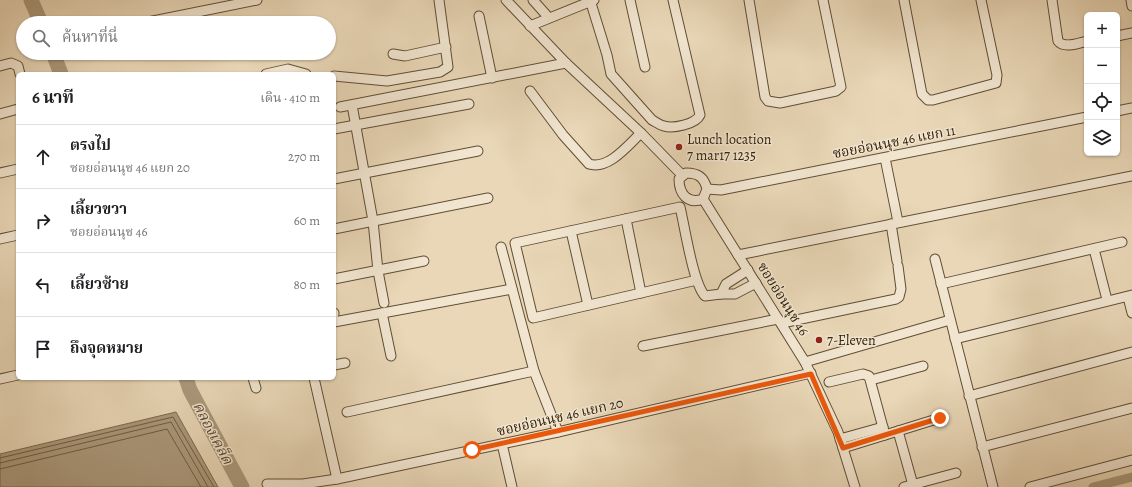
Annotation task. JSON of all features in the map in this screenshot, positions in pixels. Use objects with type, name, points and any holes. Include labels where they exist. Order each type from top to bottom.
[{"type":"street","points":[[193,16],[257,0]]},
{"type":"street","points":[[336,76],[387,80],[440,72],[448,68],[439,0]]},
{"type":"street","points":[[506,0],[566,64],[641,133],[682,175]]},
{"type":"street","points":[[532,0],[549,18]]},
{"type":"street","points":[[530,26],[591,0],[611,74],[652,120],[659,125],[668,127],[696,120],[700,115],[673,0]]},
{"type":"street","points":[[630,0],[645,67]]},
{"type":"street","points":[[749,0],[765,97],[768,101],[780,103],[836,91],[841,86],[823,0]]},
{"type":"street","points":[[904,0],[922,94],[928,100],[933,100],[996,83],[996,75],[981,0]]},
{"type":"street","points":[[1052,0],[1058,42],[1065,46],[1084,42]]},
{"type":"street","points":[[1131,0],[1132,6]]},
{"type":"street","points":[[479,16],[492,78]]},
{"type":"street","points":[[1120,35],[1132,33]]},
{"type":"street","points":[[393,54],[404,56],[446,47]]},
{"type":"street","points":[[0,66],[13,64],[18,66],[20,72]]},
{"type":"street","points":[[340,107],[566,64]]},
{"type":"street","points":[[277,72],[288,70],[297,72]]},
{"type":"street","points":[[530,91],[562,135],[589,164],[595,166],[607,163],[641,133]]},
{"type":"street","points":[[336,129],[469,104]]},
{"type":"street","points":[[352,105],[357,125],[373,221],[378,271],[384,303]]},
{"type":"street","points":[[1120,110],[1132,108]]},
{"type":"street","points":[[0,114],[16,110]]},
{"type":"street","name":"ซอยอ่อนนุช 46 แยก 11","points":[[707,189],[722,190],[1084,118]]},
{"type":"street","points":[[336,179],[478,151]]},
{"type":"street","points":[[643,346],[896,299],[899,297],[901,289],[885,158]]},
{"type":"street","points":[[0,173],[16,169]]},
{"type":"street","points":[[690,173],[701,176],[707,189],[703,198],[694,201],[684,197],[679,185],[679,179],[682,175],[690,173]]},
{"type":"street","points":[[738,255],[1132,176]]},
{"type":"street","points":[[336,228],[488,198]]},
{"type":"street","name":"ซอยอ่อนนุช 46","points":[[703,198],[805,362],[842,444],[855,487]]},
{"type":"street","points":[[698,280],[533,318],[515,243],[680,208],[698,280],[705,296],[735,294],[756,283]]},
{"type":"street","points":[[626,219],[641,293]]},
{"type":"street","points":[[571,231],[588,305]]},
{"type":"street","points":[[0,239],[16,235]]},
{"type":"street","points":[[941,284],[1122,242]]},
{"type":"street","points":[[500,247],[534,371],[558,432]]},
{"type":"street","points":[[1094,249],[1106,296]]},
{"type":"street","points":[[935,259],[993,487]]},
{"type":"street","points":[[336,279],[424,261]]},
{"type":"street","points":[[721,294],[726,284],[748,270]]},
{"type":"street","points":[[336,322],[512,290]]},
{"type":"street","points":[[955,339],[1130,296],[1132,313]]},
{"type":"street","points":[[382,313],[391,356]]},
{"type":"street","points":[[805,362],[950,320]]},
{"type":"street","points":[[969,396],[1132,352]]},
{"type":"street","points":[[336,365],[345,363]]},
{"type":"street","points":[[871,380],[923,366]]},
{"type":"street","points":[[347,412],[534,371]]},
{"type":"street","name":"ซอยอ่อนนุช 46 แยก 20","points":[[267,484],[323,484],[337,479],[558,432],[811,374]]},
{"type":"street","points":[[829,382],[863,374],[867,375],[871,380],[884,431]]},
{"type":"street","points":[[0,379],[16,375]]},
{"type":"street","points":[[254,380],[256,388]]},
{"type":"street","points":[[314,380],[337,479]]},
{"type":"street","points":[[982,447],[1132,408]]},
{"type":"street","points":[[842,444],[884,431],[898,432],[940,418]]},
{"type":"street","points":[[898,432],[908,486],[956,473]]},
{"type":"street","points":[[502,444],[512,487]]},
{"type":"street","points":[[1030,487],[1132,460]]},
{"type":"water","points":[[176,412],[218,487],[0,487],[0,454]]},
{"type":"waterway","name":"คลองเคล็ด","points":[[31,0],[38,16]]},
{"type":"waterway","name":"คลองเคล็ด","points":[[56,60],[60,72]]},
{"type":"waterway","name":"คลองเคล็ด","points":[[187,380],[190,390],[242,487]]},
{"type":"waterway","points":[[1093,487],[1132,477]]},
{"type":"place","name":"Lunch location 7 mar17 1235","points":[[679,147]]},
{"type":"place","name":"7-Eleven","points":[[819,340]]},
{"type":"route","points":[[472,450],[558,432],[811,374],[828,410],[843,448],[940,418]]}]
